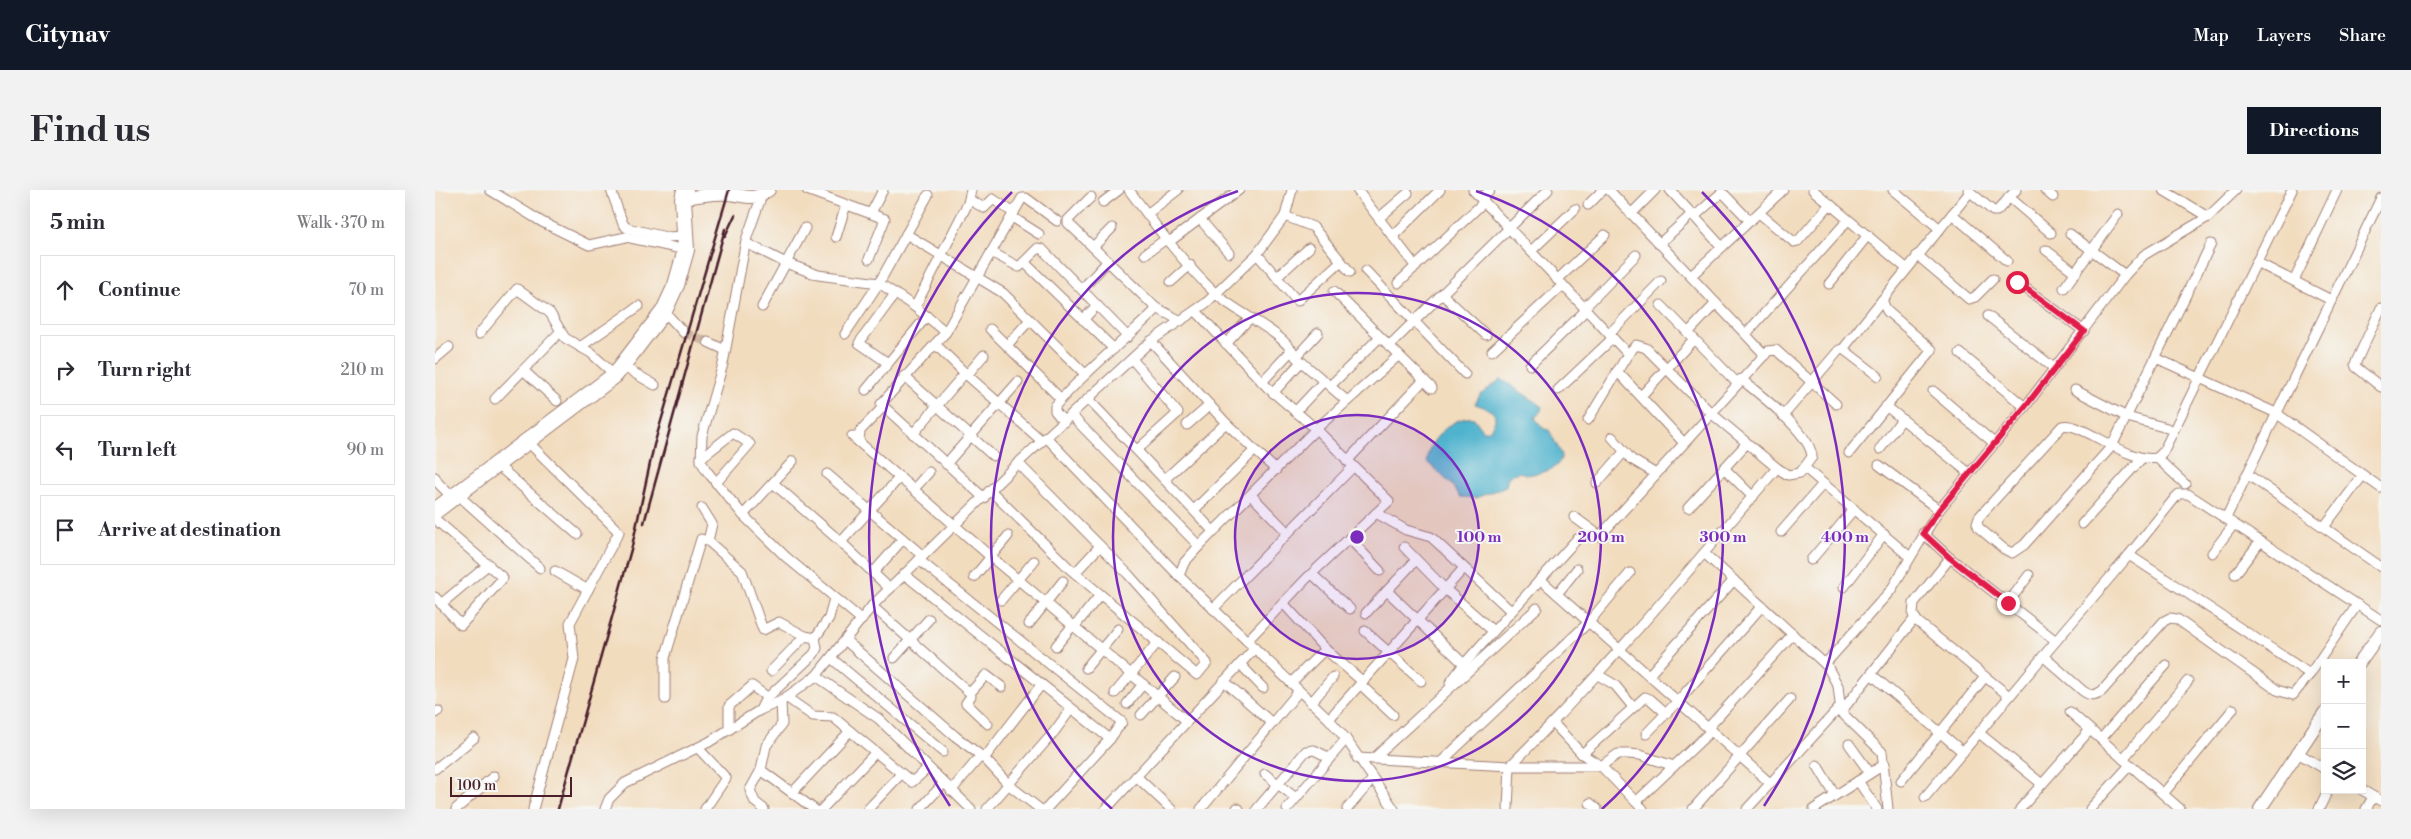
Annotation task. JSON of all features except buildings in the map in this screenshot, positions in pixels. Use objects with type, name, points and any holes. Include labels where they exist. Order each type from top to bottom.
[{"type":"highway","points":[[435,511],[618,370],[664,311],[676,285],[685,243],[684,195]]},
{"type":"main road","points":[[684,195],[728,194],[740,198],[766,192]]},
{"type":"main road","points":[[2362,659],[2381,633]]},
{"type":"main road","points":[[2260,809],[2296,752],[2321,718]]},
{"type":"street","points":[[489,190],[542,222],[589,245],[626,237],[685,243]]},
{"type":"street","points":[[611,190],[623,224],[627,228],[685,243]]},
{"type":"street","points":[[807,190],[882,217],[885,222],[869,259]]},
{"type":"street","points":[[871,213],[883,190]]},
{"type":"street","points":[[915,307],[970,200],[971,190]]},
{"type":"street","points":[[1103,202],[1119,190]]},
{"type":"street","points":[[1129,190],[1167,240],[1216,294],[1249,319],[1263,323],[1296,357],[1347,401]]},
{"type":"street","points":[[1147,214],[1178,190]]},
{"type":"street","points":[[1145,254],[1200,219],[1239,190]]},
{"type":"street","points":[[605,809],[609,799],[625,784],[698,748],[760,710],[783,699],[816,676],[862,620],[871,606],[1018,463],[1089,400],[1151,341],[1216,294],[1257,254],[1285,216],[1292,190]]},
{"type":"street","points":[[1393,236],[1440,190]]},
{"type":"street","points":[[1473,190],[1627,354]]},
{"type":"street","points":[[1398,284],[1483,200],[1490,190]]},
{"type":"street","points":[[1389,346],[1549,190]]},
{"type":"street","points":[[1588,205],[1603,190]]},
{"type":"street","points":[[1609,190],[1765,354]]},
{"type":"street","points":[[1631,214],[1655,190]]},
{"type":"street","points":[[1670,190],[1722,247]]},
{"type":"street","points":[[1691,276],[1783,190]]},
{"type":"street","points":[[1813,190],[1906,268]]},
{"type":"street","points":[[1893,190],[1939,229]]},
{"type":"street","points":[[2045,190],[2053,197]]},
{"type":"street","points":[[2163,190],[2208,217]]},
{"type":"street","points":[[1825,664],[1891,590],[1923,533],[1939,510],[2025,407],[2125,275],[2143,255],[2208,217],[2236,190]]},
{"type":"street","points":[[2157,458],[2169,443],[2199,376],[2292,190]]},
{"type":"street","points":[[2294,281],[2337,190]]},
{"type":"street","points":[[1359,191],[1416,266]]},
{"type":"street","points":[[1783,416],[1839,350],[1843,349],[1969,191],[1993,211],[1997,211],[2013,194],[2051,234]]},
{"type":"street","points":[[766,192],[746,243],[725,350],[702,436],[701,458],[705,470],[743,515],[786,557],[862,620]]},
{"type":"street","points":[[1379,218],[1408,194]]},
{"type":"street","points":[[1659,244],[1721,194],[1725,195],[1750,221]]},
{"type":"street","points":[[845,334],[879,283],[927,195]]},
{"type":"street","points":[[1057,220],[1024,197],[976,277],[946,332],[904,376],[883,402],[883,406],[860,431],[856,439],[991,557],[1187,721]]},
{"type":"street","points":[[1091,197],[1068,221],[1157,309],[1181,321]]},
{"type":"street","points":[[2226,518],[2275,413],[2381,198]]},
{"type":"street","points":[[970,200],[984,208],[993,199],[1039,234]]},
{"type":"street","points":[[836,237],[846,204]]},
{"type":"street","points":[[1759,213],[1794,242],[1798,241],[1829,204]]},
{"type":"street","points":[[1531,251],[1575,209]]},
{"type":"street","points":[[1952,214],[2007,260]]},
{"type":"street","points":[[2064,288],[2093,251],[2118,214]]},
{"type":"street","points":[[1285,216],[1309,224],[1350,272]]},
{"type":"street","points":[[1200,219],[1229,253]]},
{"type":"street","points":[[1746,334],[1849,220]]},
{"type":"street","points":[[762,307],[805,228]]},
{"type":"street","points":[[1093,247],[1112,228]]},
{"type":"street","points":[[906,234],[942,254],[1003,293],[1084,374]]},
{"type":"street","points":[[2069,234],[2125,275]]},
{"type":"street","points":[[1492,352],[1605,235]]},
{"type":"street","points":[[1829,284],[1867,236]]},
{"type":"street","points":[[746,243],[786,263],[819,275],[879,283],[915,307],[946,332]]},
{"type":"street","points":[[2185,484],[2157,458],[2142,458],[2112,446],[2072,425],[2062,426],[1981,513],[1977,523],[1979,528],[2004,549],[2012,552],[2018,550],[2112,446],[2211,244]]},
{"type":"street","points":[[991,252],[1017,267],[1040,248],[1128,337]]},
{"type":"street","points":[[1277,277],[1309,248]]},
{"type":"street","points":[[2046,250],[2076,273]]},
{"type":"street","points":[[1257,254],[1297,301],[1341,261]]},
{"type":"street","points":[[1530,365],[1636,255]]},
{"type":"street","points":[[1917,255],[1969,299],[1975,297],[1993,279]]},
{"type":"street","points":[[1081,290],[1108,261]]},
{"type":"street","points":[[1024,262],[1114,349]]},
{"type":"street","points":[[2256,262],[2331,300]]},
{"type":"street","points":[[1171,282],[1190,265]]},
{"type":"street","points":[[1366,271],[1465,374]]},
{"type":"street","points":[[1558,390],[1661,281]]},
{"type":"street","points":[[2017,282],[2084,331]]},
{"type":"street","points":[[479,334],[517,289],[550,312],[565,338],[618,370],[655,385]]},
{"type":"street","points":[[1334,291],[1432,388]]},
{"type":"street","points":[[888,363],[859,343],[895,294]]},
{"type":"street","points":[[1443,295],[1486,335]]},
{"type":"street","points":[[1849,453],[1932,350],[1887,312],[1882,304],[1882,300]]},
{"type":"street","points":[[1641,396],[1666,368],[1716,303]]},
{"type":"street","points":[[1083,320],[1097,305]]},
{"type":"street","points":[[1588,420],[1627,354],[1636,345],[1640,345],[1711,413],[1777,468],[1788,475],[1800,473],[1812,457],[1810,446],[1783,416],[1739,381],[1661,305]]},
{"type":"street","points":[[580,347],[639,306]]},
{"type":"street","points":[[2381,308],[2355,364],[2356,367],[2381,387]]},
{"type":"street","points":[[1064,422],[1054,408],[1061,399],[1084,374],[1128,337],[1157,309]]},
{"type":"street","points":[[1195,310],[1273,393],[1316,430],[1389,501],[1312,574],[1247,641]]},
{"type":"street","points":[[664,311],[684,333]]},
{"type":"street","points":[[866,390],[927,316]]},
{"type":"street","points":[[1988,316],[2055,368]]},
{"type":"street","points":[[1226,344],[1249,319]]},
{"type":"street","points":[[1007,345],[1030,320]]},
{"type":"street","points":[[990,329],[1061,399]]},
{"type":"street","points":[[495,399],[560,332]]},
{"type":"street","points":[[1273,393],[1296,357],[1318,333]]},
{"type":"street","points":[[1295,412],[1380,337]]},
{"type":"street","points":[[1151,341],[1226,423],[1276,470]]},
{"type":"street","points":[[707,342],[725,350]]},
{"type":"street","points":[[935,344],[999,404],[1044,439],[1179,576],[1329,719],[1346,739],[1393,809]]},
{"type":"street","points":[[435,359],[449,347]]},
{"type":"street","points":[[1574,517],[1600,536],[1739,381],[1765,354],[1773,349],[1836,404]]},
{"type":"street","points":[[1843,349],[1878,376]]},
{"type":"street","points":[[1960,353],[2025,407]]},
{"type":"street","points":[[913,434],[984,355]]},
{"type":"street","points":[[1179,576],[1184,563],[1199,546],[1316,430],[1398,356]]},
{"type":"street","points":[[1262,382],[1296,357]]},
{"type":"street","points":[[2156,358],[2199,376],[2275,413],[2381,488]]},
{"type":"street","points":[[1132,359],[1178,413],[1137,450]]},
{"type":"street","points":[[523,370],[557,401]]},
{"type":"street","points":[[1617,371],[1683,443]]},
{"type":"street","points":[[904,376],[993,456]]},
{"type":"street","points":[[1213,609],[1288,533],[1423,380]]},
{"type":"street","points":[[946,464],[1018,382]]},
{"type":"street","points":[[2075,390],[2127,417],[2167,428]]},
{"type":"street","points":[[1933,391],[1994,443]]},
{"type":"street","points":[[1089,400],[1214,532]]},
{"type":"street","points":[[1187,425],[1209,405]]},
{"type":"street","points":[[883,406],[983,498]]},
{"type":"street","points":[[1887,406],[1969,472]]},
{"type":"street","points":[[1071,415],[1199,546]]},
{"type":"street","points":[[1880,449],[1902,419]]},
{"type":"street","points":[[1165,479],[1226,423]]},
{"type":"street","points":[[701,458],[733,433],[750,444],[716,483]]},
{"type":"street","points":[[1612,437],[1624,452],[1643,467],[1656,474]]},
{"type":"street","points":[[527,441],[619,532],[570,624],[574,659],[533,809]]},
{"type":"street","points":[[1688,508],[1747,443]]},
{"type":"street","points":[[1194,510],[1255,450]]},
{"type":"street","points":[[1597,483],[1624,452]]},
{"type":"street","points":[[2082,524],[2142,458]]},
{"type":"street","points":[[743,515],[793,461]]},
{"type":"street","points":[[990,490],[1075,573],[1196,674],[1207,664],[1128,574],[1018,463]]},
{"type":"street","points":[[496,464],[577,534]]},
{"type":"street","points":[[1879,465],[1939,510]]},
{"type":"street","points":[[1724,468],[1753,497]]},
{"type":"street","points":[[1508,809],[1510,766],[1598,675],[1777,468]]},
{"type":"street","points":[[1805,468],[1910,557]]},
{"type":"street","points":[[914,489],[929,472]]},
{"type":"street","points":[[827,474],[903,539],[921,558],[1119,718],[1122,724],[1110,739],[1046,809]]},
{"type":"street","points":[[2247,474],[2381,567]]},
{"type":"street","points":[[2324,528],[2363,475]]},
{"type":"street","points":[[435,477],[438,484],[455,496],[540,568]]},
{"type":"street","points":[[841,542],[900,477]]},
{"type":"street","points":[[773,483],[841,542],[890,589]]},
{"type":"street","points":[[1781,532],[1823,484]]},
{"type":"street","points":[[1925,797],[2179,494],[2188,494],[2381,620]]},
{"type":"street","points":[[1251,495],[1288,533]]},
{"type":"street","points":[[703,508],[711,524],[708,541]]},
{"type":"street","points":[[1811,560],[1854,509]]},
{"type":"street","points":[[1377,513],[1406,530],[1431,537],[1511,611]]},
{"type":"street","points":[[435,519],[489,564],[501,575],[503,581],[463,624],[459,623],[438,601],[489,564]]},
{"type":"street","points":[[2212,553],[2235,524]]},
{"type":"street","points":[[1923,533],[1950,558],[2055,641]]},
{"type":"street","points":[[1843,587],[1884,534]]},
{"type":"street","points":[[974,577],[1008,536]]},
{"type":"street","points":[[1349,538],[1380,571]]},
{"type":"street","points":[[665,699],[665,658],[701,539],[708,541],[742,571],[763,630],[779,622],[805,636],[815,638]]},
{"type":"street","points":[[873,573],[903,539]]},
{"type":"street","points":[[1445,692],[1464,664],[1577,539]]},
{"type":"street","points":[[2235,574],[2260,542]]},
{"type":"street","points":[[1075,573],[1100,546]]},
{"type":"street","points":[[1404,547],[1445,589],[1493,631]]},
{"type":"street","points":[[1704,553],[1825,664],[1837,686],[1840,710],[1883,752],[1888,809]]},
{"type":"street","points":[[2129,555],[2310,674]]},
{"type":"street","points":[[1950,558],[1914,603],[1912,609],[1915,618],[2009,696]]},
{"type":"street","points":[[1366,613],[1416,560]]},
{"type":"street","points":[[1001,600],[1034,561]]},
{"type":"street","points":[[1329,719],[1464,568]]},
{"type":"street","points":[[1557,594],[1577,569]]},
{"type":"street","points":[[555,571],[588,590]]},
{"type":"street","points":[[1440,763],[1589,622],[1630,573]]},
{"type":"street","points":[[904,574],[1110,739]]},
{"type":"street","points":[[1312,574],[1350,609]]},
{"type":"street","points":[[2008,603],[2029,575]]},
{"type":"street","points":[[1540,579],[1770,783]]},
{"type":"street","points":[[1649,675],[1734,580]]},
{"type":"street","points":[[1029,624],[1063,581]]},
{"type":"street","points":[[1387,591],[1416,621],[1464,664]]},
{"type":"street","points":[[1056,646],[1100,595]]},
{"type":"street","points":[[760,710],[767,697],[814,654],[817,648],[815,638],[829,618],[834,598]]},
{"type":"street","points":[[1283,604],[1325,649],[1393,715]]},
{"type":"street","points":[[2043,656],[2083,691],[2089,695],[2095,695],[2102,691],[2164,621],[2170,618],[2177,620],[2285,694],[2293,694],[2310,674],[2357,605]]},
{"type":"street","points":[[871,606],[969,693],[971,696],[966,703],[988,724]]},
{"type":"street","points":[[1646,734],[1678,701],[1762,606]]},
{"type":"street","points":[[1373,759],[1537,608]]},
{"type":"street","points":[[1747,809],[1840,710],[1915,618]]},
{"type":"street","points":[[894,658],[929,619]]},
{"type":"street","points":[[1086,668],[1118,629]]},
{"type":"street","points":[[1365,631],[1421,680]]},
{"type":"street","points":[[1553,723],[1582,754],[1601,766],[1640,806],[1674,766],[1710,730],[1793,634]]},
{"type":"street","points":[[771,671],[805,636]]},
{"type":"street","points":[[845,640],[955,736],[984,757],[1009,785],[1040,809]]},
{"type":"street","points":[[1115,693],[1157,642]]},
{"type":"street","points":[[1106,809],[1255,648]]},
{"type":"street","points":[[1291,683],[1325,649]]},
{"type":"street","points":[[831,658],[943,752]]},
{"type":"street","points":[[1240,664],[1263,688]]},
{"type":"street","points":[[2101,739],[2166,665]]},
{"type":"street","points":[[1871,674],[1963,752]]},
{"type":"street","points":[[969,693],[986,675],[1002,687]]},
{"type":"street","points":[[1598,675],[1615,685],[1633,707]]},
{"type":"street","points":[[816,676],[879,719],[943,784],[971,809]]},
{"type":"street","points":[[1141,715],[1175,677]]},
{"type":"street","points":[[1311,702],[1333,677]]},
{"type":"street","points":[[1901,781],[1985,677]]},
{"type":"street","points":[[1224,681],[1272,723]]},
{"type":"street","points":[[2090,809],[2188,681]]},
{"type":"street","points":[[1127,704],[1143,684]]},
{"type":"street","points":[[951,791],[978,760],[984,757],[1041,685]]},
{"type":"street","points":[[729,730],[729,706],[752,686],[767,697]]},
{"type":"street","points":[[1201,809],[1299,691]]},
{"type":"street","points":[[1582,754],[1645,697],[1666,713]]},
{"type":"street","points":[[783,699],[813,716],[833,717],[912,782],[928,768]]},
{"type":"street","points":[[763,809],[753,806],[750,790],[761,770],[766,746],[782,724],[783,699]]},
{"type":"street","points":[[1693,809],[1790,699]]},
{"type":"street","points":[[987,809],[1054,732],[1071,709]]},
{"type":"street","points":[[2163,794],[2233,710]]},
{"type":"street","points":[[2070,712],[2180,809]]},
{"type":"street","points":[[793,792],[850,730]]},
{"type":"street","points":[[2020,809],[2090,730]]},
{"type":"street","points":[[1979,733],[2042,784]]},
{"type":"street","points":[[435,768],[474,738]]},
{"type":"street","points":[[1287,809],[1346,739]]},
{"type":"street","points":[[1849,744],[1870,773]]},
{"type":"street","points":[[698,748],[726,778],[726,781],[705,809]]},
{"type":"street","points":[[1257,809],[1310,749],[1330,758]]},
{"type":"street","points":[[822,809],[876,752]]},
{"type":"street","points":[[2296,752],[2321,767]]},
{"type":"street","points":[[1357,758],[1510,766],[1601,766],[1618,754],[1629,754],[1640,755],[1674,766]]},
{"type":"street","points":[[1814,809],[1885,764]]},
{"type":"street","points":[[1817,765],[1835,795]]},
{"type":"street","points":[[761,770],[814,809]]},
{"type":"street","points":[[868,809],[901,774]]},
{"type":"street","points":[[1265,774],[1296,798]]},
{"type":"street","points":[[456,809],[494,776]]},
{"type":"street","points":[[1136,776],[1171,809]]},
{"type":"street","points":[[1347,809],[1372,780]]},
{"type":"street","points":[[1858,781],[1877,809]]},
{"type":"street","points":[[920,809],[943,784]]},
{"type":"street","points":[[2366,792],[2377,799],[2366,809]]},
{"type":"street","points":[[2319,809],[2326,794]]},
{"type":"water","points":[[1501,379],[1542,406],[1541,411],[1535,418],[1544,429],[1549,430],[1562,455],[1560,461],[1553,468],[1544,472],[1527,475],[1520,472],[1515,473],[1508,477],[1506,486],[1476,498],[1460,497],[1451,484],[1427,462],[1428,454],[1436,438],[1458,420],[1474,418],[1483,431],[1488,431],[1493,425],[1495,416],[1490,410],[1475,404],[1480,395]]},
{"type":"tunnel","points":[[684,333],[708,342]]},
{"type":"railway","points":[[558,809],[632,546],[654,445],[729,190]]},
{"type":"railway","points":[[725,236],[735,215]]},
{"type":"railway","points":[[644,523],[725,229]]},
{"type":"route","points":[[2008,603],[1950,558],[1923,533],[1969,472],[2025,407],[2084,331],[2017,282]]}]
